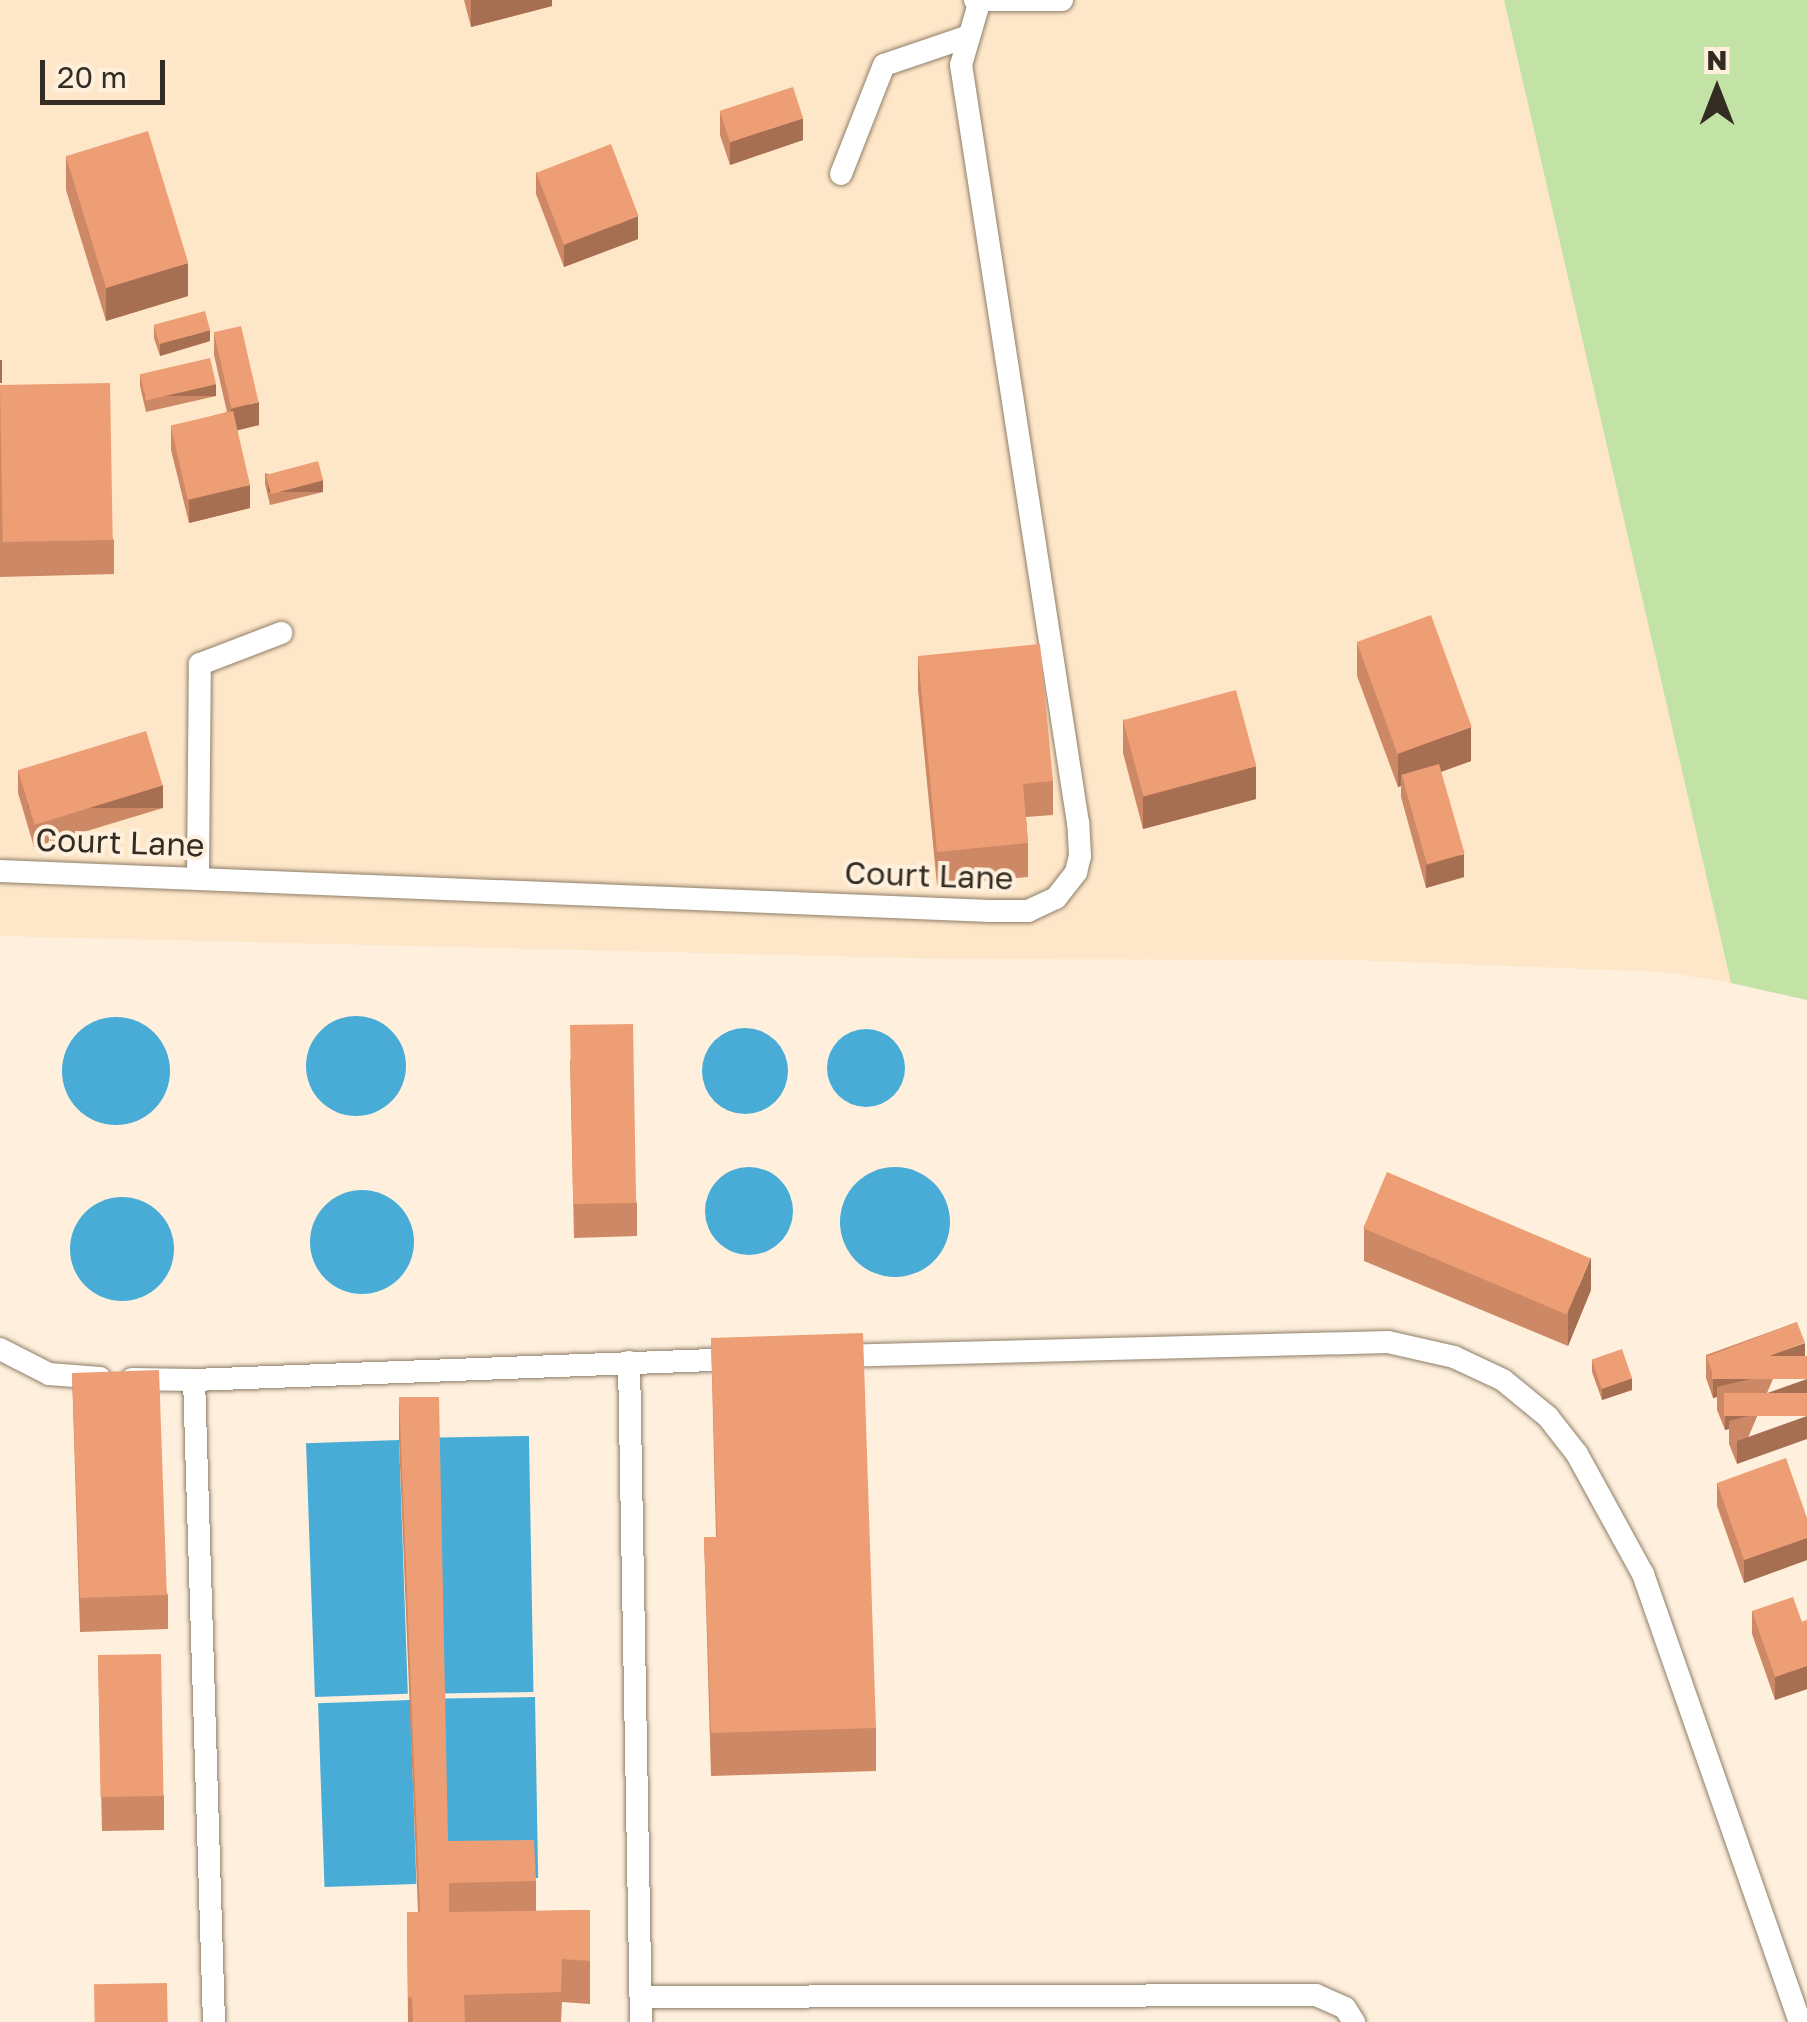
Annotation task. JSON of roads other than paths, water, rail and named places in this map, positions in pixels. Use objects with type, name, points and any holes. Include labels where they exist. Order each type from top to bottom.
[{"type":"lane","points":[[978,1],[1062,0]]},
{"type":"lane","name":"Court Lane","points":[[0,871],[990,912],[1042,906],[1069,885],[1080,856],[1078,823],[961,65],[978,1]]},
{"type":"lane","points":[[841,174],[884,65],[969,36]]},
{"type":"lane","points":[[198,877],[200,664],[281,633]]},
{"type":"lane","points":[[809,1357],[1388,1342],[1454,1357],[1503,1380],[1548,1417],[1577,1454],[1643,1574],[1800,2022]]},
{"type":"lane","points":[[0,1349],[49,1374],[194,1380],[769,1358]]},
{"type":"lane","points":[[629,1362],[640,2022]]},
{"type":"lane","points":[[194,1380],[214,2022]]},
{"type":"lane","points":[[640,1996],[1316,1995],[1345,2008],[1354,2022]]},
{"type":"water","points":[[356,1016],[384,1024],[398,1038],[406,1066],[398,1094],[384,1108],[356,1116],[328,1108],[314,1094],[306,1066],[314,1038],[328,1024]]},
{"type":"water","points":[[116,1017],[137,1021],[154,1033],[166,1050],[170,1071],[166,1092],[154,1109],[137,1121],[116,1125],[95,1121],[78,1109],[66,1092],[62,1071],[66,1050],[78,1033],[95,1021]]},
{"type":"water","points":[[745,1028],[769,1035],[781,1047],[788,1071],[781,1095],[769,1107],[745,1114],[721,1107],[709,1095],[702,1071],[709,1047],[721,1035]]},
{"type":"water","points":[[866,1029],[894,1040],[905,1068],[894,1096],[866,1107],[838,1096],[827,1068],[838,1040]]},
{"type":"water","points":[[749,1167],[766,1170],[780,1180],[790,1194],[790,1228],[780,1242],[766,1252],[749,1255],[732,1252],[718,1242],[708,1228],[705,1211],[708,1194],[718,1180],[732,1170]]},
{"type":"water","points":[[895,1167],[916,1171],[934,1183],[946,1201],[950,1222],[946,1243],[934,1261],[916,1273],[895,1277],[874,1273],[856,1261],[844,1243],[840,1222],[844,1201],[856,1183],[874,1171]]},
{"type":"water","points":[[362,1190],[382,1194],[399,1205],[410,1222],[414,1242],[410,1262],[399,1279],[382,1290],[362,1294],[342,1290],[325,1279],[314,1262],[310,1242],[314,1222],[325,1205],[342,1194]]},
{"type":"water","points":[[122,1197],[142,1201],[159,1212],[170,1229],[174,1249],[170,1269],[159,1286],[142,1297],[122,1301],[102,1297],[85,1286],[74,1269],[70,1249],[74,1229],[85,1212],[102,1201]]},
{"type":"water","points":[[529,1436],[533,1692],[443,1694],[439,1438]]},
{"type":"water","points":[[399,1440],[408,1694],[315,1697],[306,1443]]},
{"type":"water","points":[[535,1697],[538,1878],[447,1880],[444,1699]]},
{"type":"water","points":[[410,1700],[416,1884],[324,1887],[318,1703]]}]
